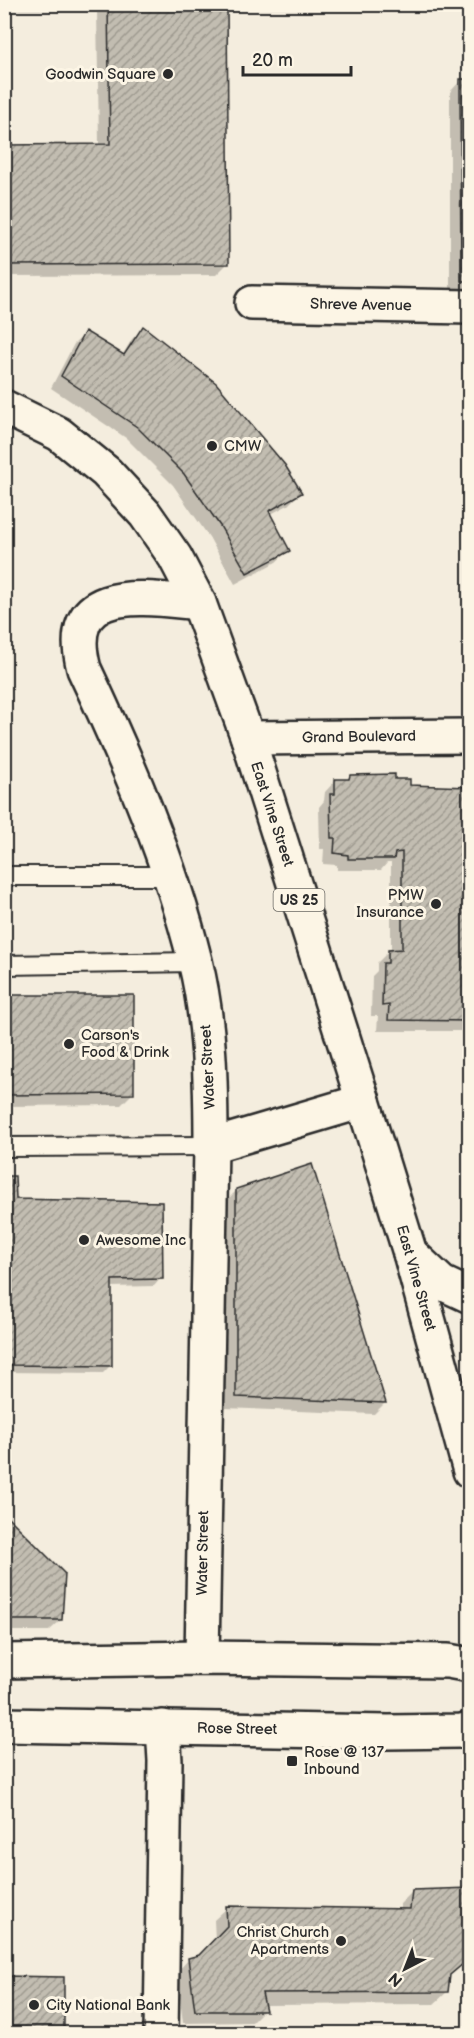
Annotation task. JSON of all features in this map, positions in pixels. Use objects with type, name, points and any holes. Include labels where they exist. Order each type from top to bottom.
[{"type":"street","name":"Shreve Avenue","points":[[252,303],[470,306]]},
{"type":"street","name":"East Vine Street","points":[[4,407],[59,434],[106,472],[145,514],[175,557],[199,603],[248,738],[363,1101],[410,1253],[470,1471]]},
{"type":"street","name":"Water Street","points":[[199,603],[137,598],[113,600],[95,609],[86,617],[81,628],[79,652],[84,669],[143,803],[169,876],[195,962],[206,1020],[211,1083],[211,1146],[202,1659]]},
{"type":"street","name":"Grand Boulevard","points":[[248,738],[470,736]]},
{"type":"street","points":[[211,1146],[363,1101]]},
{"type":"street","points":[[410,1253],[442,1283],[470,1296]]},
{"type":"street","points":[[4,1660],[202,1659],[448,1662],[470,1665]]},
{"type":"street","name":"Rose Street","points":[[4,1725],[388,1732],[470,1729]]},
{"type":"street","points":[[161,2034],[165,1761],[163,1727]]},
{"type":"lane","points":[[4,876],[169,876]]},
{"type":"lane","points":[[4,965],[195,962]]},
{"type":"lane","points":[[4,1147],[211,1146]]},
{"type":"building","name":"Goodwin Square","points":[[108,4],[227,4],[229,264],[4,265],[4,145],[110,144]]},
{"type":"building","points":[[460,79],[470,79],[470,281],[461,281]]},
{"type":"building","name":"CMW","points":[[143,326],[216,383],[285,465],[302,493],[269,511],[290,551],[247,573],[220,526],[184,474],[137,427],[61,376],[85,331],[124,355]]},
{"type":"building","name":"PMW Insurance","points":[[395,774],[395,779],[410,779],[410,785],[469,787],[470,782],[470,1021],[388,1020],[389,1005],[382,1006],[383,963],[388,963],[388,950],[402,949],[402,852],[395,853],[394,859],[348,859],[348,855],[334,853],[335,838],[331,838],[330,794],[335,794],[335,779],[349,779],[350,775]]},
{"type":"building","name":"Carson's Food & Drink","points":[[4,995],[134,995],[134,1094],[4,1095]]},
{"type":"building","points":[[312,1164],[386,1403],[236,1397],[236,1189]]},
{"type":"building","name":"Awesome Inc","points":[[4,1176],[15,1176],[16,1199],[162,1202],[163,1279],[112,1280],[112,1366],[4,1365]]},
{"type":"building","points":[[4,1513],[65,1574],[62,1620],[4,1620]]},
{"type":"building","name":"Christ Church Apartments","points":[[470,1888],[470,1958],[450,1975],[448,1992],[262,1993],[266,2011],[195,2011],[188,1958],[199,1955],[227,1926],[226,1906],[410,1909],[412,1890]]},
{"type":"building","name":"City National Bank","points":[[4,1976],[64,1977],[64,2034],[4,2034]]},
{"type":"place","name":"Goodwin Square","points":[[168,74]]},
{"type":"place","name":"CMW","points":[[212,446]]},
{"type":"place","name":"PMW Insurance","points":[[436,904]]},
{"type":"place","name":"Carson's Food & Drink","points":[[69,1044]]},
{"type":"place","name":"Awesome Inc","points":[[84,1240]]},
{"type":"place","name":"Rose @ 137 Inbound","points":[[292,1761]]},
{"type":"place","name":"Christ Church Apartments","points":[[341,1941]]},
{"type":"place","name":"City National Bank","points":[[34,2005]]}]
